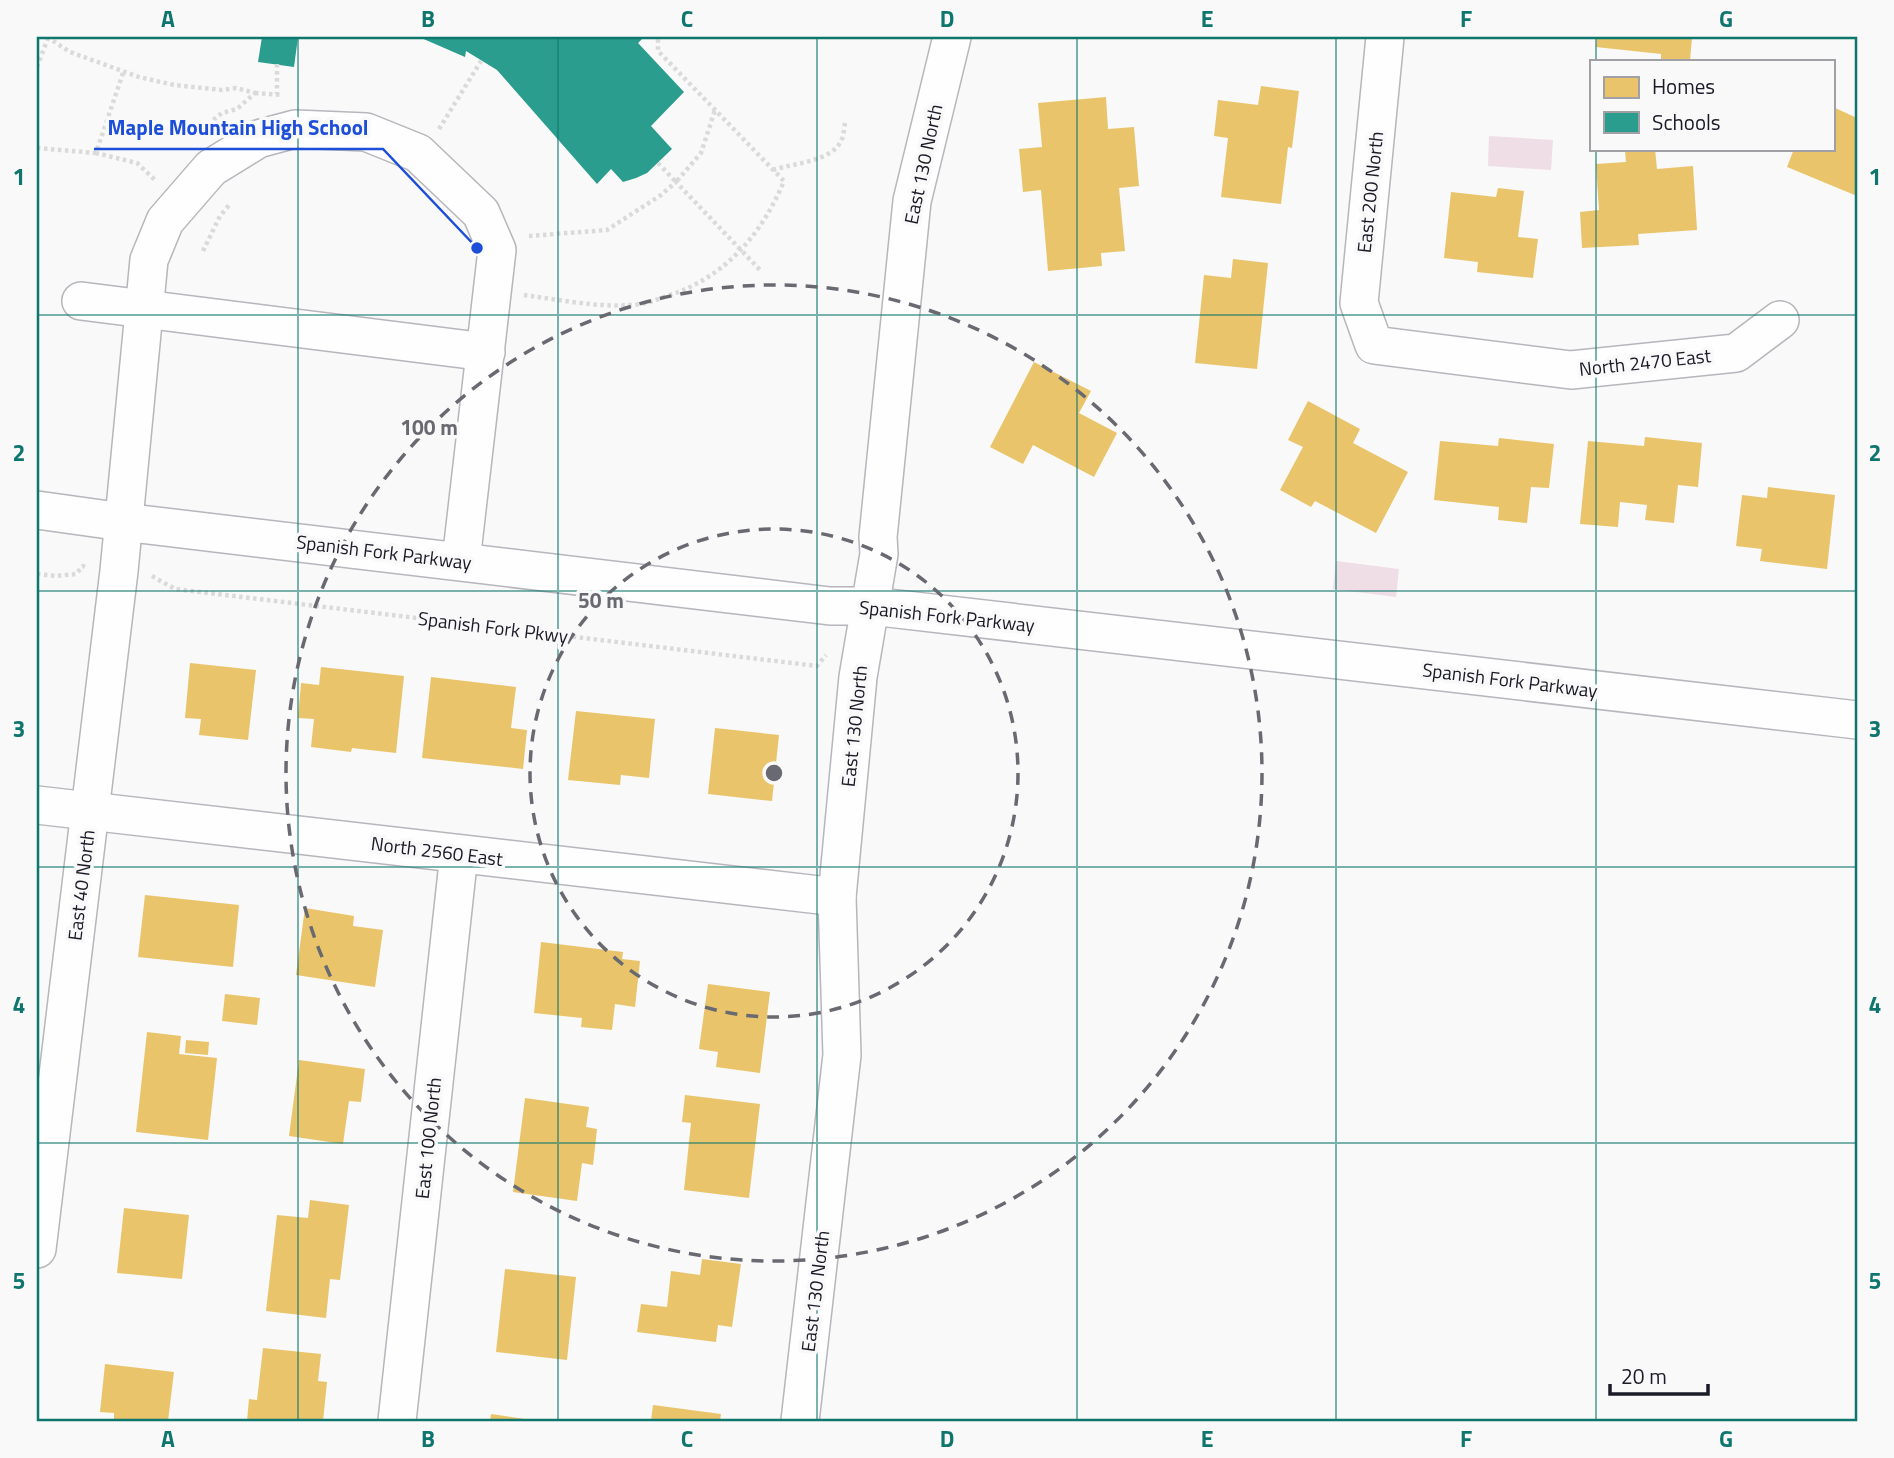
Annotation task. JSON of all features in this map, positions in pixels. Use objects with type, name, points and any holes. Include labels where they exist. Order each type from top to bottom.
[{"type":"street","name":"East 130 North","points":[[800,1421],[842,1055],[837,897],[858,677],[879,554],[879,524],[912,201],[952,37]]},
{"type":"street","name":"East 200 North","points":[[1374,345],[1359,303],[1385,37]]},
{"type":"street","name":"East 40 North","points":[[37,1249],[118,578],[149,260],[165,221],[211,168],[258,139],[295,129],[366,132],[418,153],[481,213],[497,250],[461,561]]},
{"type":"street","points":[[81,302],[486,352]]},
{"type":"street","name":"North 2470 East","points":[[1374,345],[1571,370],[1736,353],[1780,320]]},
{"type":"street","name":"Spanish Fork Parkway","points":[[37,509],[124,522],[830,606],[870,606],[1857,720]]},
{"type":"street","name":"North 2560 East","points":[[37,805],[837,897]]},
{"type":"street","name":"East 100 North","points":[[397,1421],[459,854]]},
{"type":"path","points":[[37,67],[47,37],[70,52],[123,73],[174,85],[222,90],[236,88],[255,93],[278,94],[277,64]]},
{"type":"path","points":[[515,294],[592,304],[643,304],[683,291],[712,275],[741,251],[764,222],[784,181],[658,51],[658,37]]},
{"type":"path","points":[[437,132],[481,61]]},
{"type":"path","points":[[96,153],[123,73]]},
{"type":"path","points":[[237,109],[255,93]]},
{"type":"path","points":[[526,236],[607,230],[661,195],[677,182],[701,153],[715,109]]},
{"type":"path","points":[[774,170],[810,162],[830,153],[841,142],[845,123]]},
{"type":"path","points":[[37,148],[96,153],[137,163],[156,181]]},
{"type":"path","points":[[658,163],[760,270]]},
{"type":"path","points":[[202,251],[220,216],[235,197]]},
{"type":"path","points":[[37,574],[76,574],[83,566]]},
{"type":"path","name":"Spanish Fork Pkwy","points":[[154,576],[175,589],[817,666],[828,652]]},
{"type":"shaded area","points":[[1489,136],[1553,140],[1551,170],[1488,166]]},
{"type":"shaded area","points":[[1336,561],[1399,569],[1396,597],[1333,589]]},
{"type":"building: Homes","points":[[1597,37],[1692,37],[1690,60],[1661,60],[1661,54],[1596,47]]},
{"type":"building: Homes","points":[[1261,86],[1299,91],[1281,204],[1221,197],[1228,138],[1214,136],[1218,100],[1258,105]]},
{"type":"building: Homes","points":[[1106,97],[1108,129],[1134,127],[1139,186],[1119,188],[1125,251],[1101,253],[1102,266],[1048,271],[1041,190],[1023,192],[1019,149],[1042,147],[1038,103]]},
{"type":"building: Homes","points":[[1834,107],[1857,118],[1857,196],[1787,167],[1794,150],[1834,150]]},
{"type":"building: Homes","points":[[1655,150],[1657,169],[1693,166],[1697,230],[1638,234],[1639,245],[1582,248],[1580,212],[1599,210],[1596,164],[1626,162],[1625,151]]},
{"type":"building: Homes","points":[[1498,188],[1524,191],[1518,237],[1538,239],[1533,278],[1477,272],[1478,262],[1444,258],[1451,192],[1496,197]]},
{"type":"building: Homes","points":[[1233,259],[1268,263],[1257,369],[1195,363],[1204,275],[1231,278]]},
{"type":"building: Homes","points":[[1034,362],[1091,391],[1079,413],[1117,433],[1094,477],[1033,445],[1023,464],[990,447]]},
{"type":"building: Homes","points":[[1308,401],[1360,429],[1353,443],[1408,472],[1376,533],[1315,501],[1311,507],[1280,490],[1303,447],[1288,440]]},
{"type":"building: Homes","points":[[1645,437],[1702,443],[1698,487],[1678,485],[1674,523],[1645,520],[1647,505],[1620,502],[1618,527],[1580,524],[1588,441],[1644,446]]},
{"type":"building: Homes","points":[[1499,438],[1554,444],[1549,488],[1531,487],[1527,523],[1498,520],[1499,507],[1434,500],[1440,441],[1498,446]]},
{"type":"building: Homes","points":[[1768,487],[1835,495],[1827,569],[1760,561],[1762,549],[1736,546],[1742,495],[1767,498]]},
{"type":"building: Homes","points":[[190,663],[256,670],[248,740],[199,735],[201,719],[185,718]]},
{"type":"building: Homes","points":[[321,667],[404,676],[396,753],[352,748],[351,752],[311,747],[314,719],[298,718],[301,683],[319,685]]},
{"type":"building: Homes","points":[[431,677],[516,687],[511,728],[527,730],[523,769],[422,758]]},
{"type":"building: Homes","points":[[576,711],[655,719],[649,778],[621,775],[620,785],[568,780]]},
{"type":"building: Homes","points":[[715,728],[779,735],[772,801],[708,794]]},
{"type":"building: Homes","points":[[145,895],[239,905],[233,967],[138,957]]},
{"type":"building: Homes","points":[[305,908],[354,916],[353,926],[383,930],[375,987],[296,975]]},
{"type":"building: Homes","points":[[541,942],[623,952],[622,959],[640,961],[635,1007],[615,1004],[612,1030],[581,1027],[582,1018],[534,1013]]},
{"type":"building: Homes","points":[[708,984],[770,992],[760,1073],[716,1067],[718,1052],[699,1049]]},
{"type":"building: Homes","points":[[225,994],[260,998],[257,1025],[222,1021]]},
{"type":"building: Homes","points":[[147,1032],[181,1036],[179,1054],[217,1058],[208,1140],[136,1132]]},
{"type":"building: Homes","points":[[186,1040],[209,1042],[208,1055],[185,1053]]},
{"type":"building: Homes","points":[[299,1060],[365,1069],[361,1102],[349,1101],[343,1144],[289,1136]]},
{"type":"building: Homes","points":[[685,1095],[760,1104],[749,1198],[684,1190],[691,1123],[682,1122]]},
{"type":"building: Homes","points":[[525,1098],[589,1107],[586,1127],[597,1129],[593,1165],[582,1163],[577,1201],[513,1192]]},
{"type":"building: Homes","points":[[310,1200],[349,1205],[340,1280],[330,1279],[326,1318],[266,1311],[277,1215],[308,1218]]},
{"type":"building: Homes","points":[[124,1208],[189,1215],[182,1279],[117,1273]]},
{"type":"building: Homes","points":[[702,1259],[741,1264],[732,1327],[718,1325],[716,1342],[637,1332],[641,1304],[667,1307],[671,1271],[700,1275]]},
{"type":"building: Homes","points":[[505,1269],[576,1277],[567,1360],[496,1352]]},
{"type":"building: Homes","points":[[263,1348],[321,1354],[318,1381],[327,1382],[323,1421],[247,1421],[249,1399],[257,1400]]},
{"type":"building: Homes","points":[[105,1364],[174,1372],[168,1421],[114,1421],[114,1413],[100,1412]]},
{"type":"building: Homes","points":[[653,1405],[721,1414],[720,1421],[651,1421]]},
{"type":"building: Homes","points":[[491,1414],[531,1420],[531,1421],[490,1421]]},
{"type":"building: Schools","points":[[262,37],[298,37],[294,67],[258,62]]},
{"type":"building: Schools","points":[[419,37],[644,37],[638,43],[684,92],[651,126],[672,149],[647,173],[623,182],[611,169],[597,184],[497,70],[466,51],[465,57]]},
{"type":"place","name":"Maple Mountain High School","points":[[477,248]]}]
